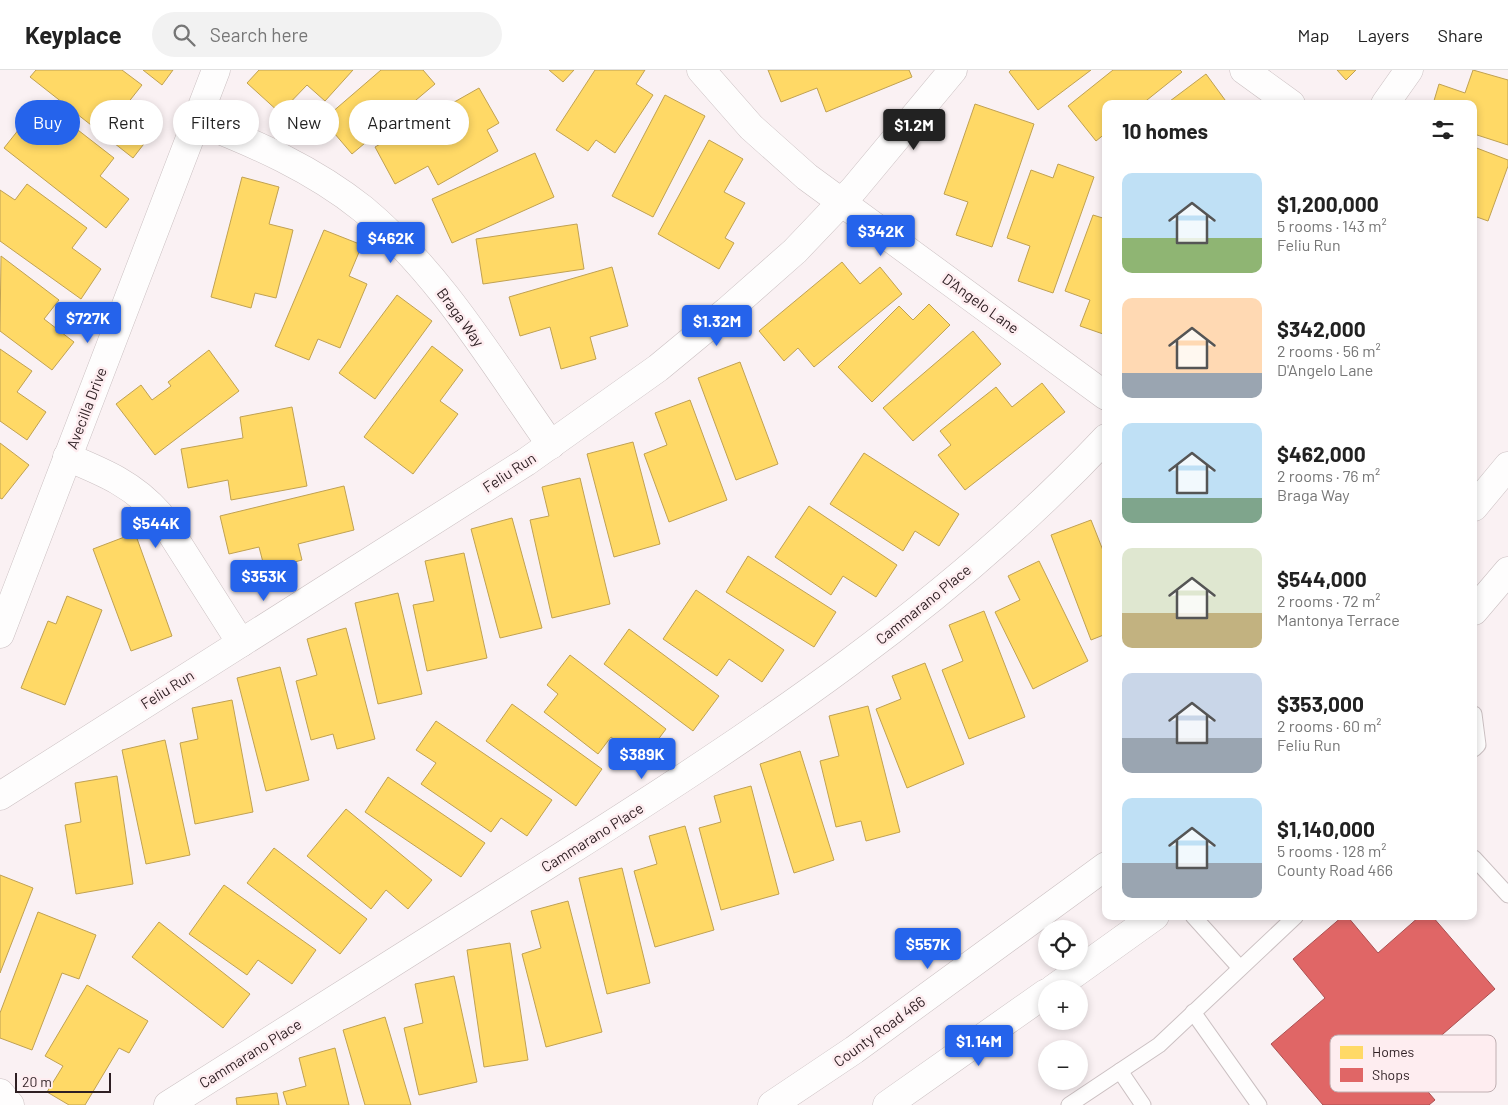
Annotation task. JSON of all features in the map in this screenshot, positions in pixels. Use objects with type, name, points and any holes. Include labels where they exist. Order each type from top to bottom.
[{"type":"street","name":"Avecilla Drive","points":[[205,100],[216,70]]},
{"type":"street","name":"D'Angelo Lane","points":[[701,70],[765,140],[807,177],[1102,393]]},
{"type":"street","name":"Feliu Run","points":[[1,791],[241,642],[551,445],[643,379],[728,311],[795,251],[842,202],[953,70]]},
{"type":"street","points":[[1244,70],[1285,100]]},
{"type":"street","points":[[1388,100],[1408,70]]},
{"type":"street","name":"Avecilla Drive","points":[[0,634],[188,145]]},
{"type":"street","name":"Braga Way","points":[[256,145],[296,164],[354,202],[389,232],[424,268],[448,297],[551,445]]},
{"type":"street","name":"Cammarano Place","points":[[168,1105],[712,760],[821,685],[890,632],[986,552],[1082,464],[1102,442]]},
{"type":"street","points":[[67,457],[125,482],[153,506],[241,642]]},
{"type":"street","points":[[1477,503],[1508,466]]},
{"type":"street","points":[[1477,607],[1508,571]]},
{"type":"street","name":"County Road 466","points":[[772,1105],[854,1050],[1102,869]]},
{"type":"street","points":[[1066,980],[1149,920]]},
{"type":"street","points":[[887,1105],[1038,999]]},
{"type":"street","points":[[0,1093],[10,1105]]},
{"type":"lane","points":[[1477,861],[1508,895]]},
{"type":"lane","points":[[1196,920],[1240,968]]},
{"type":"lane","points":[[1069,1105],[1159,1045],[1292,920]]},
{"type":"lane","points":[[1193,1012],[1258,1105]]},
{"type":"lane","points":[[1120,1071],[1143,1105]]},
{"type":"building: Homes","points":[[36,70],[122,70],[142,85],[130,100],[90,100],[90,124],[80,116],[80,100],[59,100],[30,77]]},
{"type":"building: Homes","points":[[143,70],[173,70],[162,85]]},
{"type":"building: Homes","points":[[259,70],[353,70],[326,100],[307,85],[293,100],[269,100],[269,103],[247,83]]},
{"type":"building: Homes","points":[[381,70],[423,70],[435,84],[416,100],[349,100],[349,145],[363,145],[352,154],[339,139],[339,106]]},
{"type":"building: Homes","points":[[549,70],[574,70],[563,82]]},
{"type":"building: Homes","points":[[595,70],[645,70],[636,84],[653,95],[615,153],[596,140],[588,151],[556,130]]},
{"type":"building: Homes","points":[[768,70],[909,70],[912,77],[826,112],[817,88],[781,102]]},
{"type":"building: Homes","points":[[1011,70],[1091,70],[1038,110],[1009,72]]},
{"type":"building: Homes","points":[[1113,70],[1180,70],[1182,72],[1147,100],[1102,100],[1102,136],[1096,141],[1068,106]]},
{"type":"building: Homes","points":[[1337,70],[1356,70],[1346,80]]},
{"type":"building: Homes","points":[[1473,70],[1508,80],[1508,145],[1477,135],[1477,100],[1434,100],[1439,84],[1465,93]]},
{"type":"building: Homes","points":[[1206,74],[1225,100],[1171,100]]},
{"type":"building: Homes","points":[[479,88],[499,123],[487,130],[498,151],[438,185],[428,166],[395,184],[375,147],[379,145],[469,145],[469,100],[458,100]]},
{"type":"building: Homes","points":[[665,95],[705,116],[653,217],[612,196]]},
{"type":"building: Homes","points":[[975,104],[1034,124],[992,247],[956,235],[968,202],[944,194]]},
{"type":"building: Homes","points":[[80,132],[90,139],[90,145],[97,145],[114,158],[100,176],[129,199],[106,228],[4,148],[15,134],[15,145],[80,145]]},
{"type":"building: Homes","points":[[709,140],[743,159],[724,192],[745,203],[725,238],[734,243],[719,269],[658,234]]},
{"type":"building: Homes","points":[[116,145],[143,145],[133,158]]},
{"type":"building: Homes","points":[[1477,148],[1508,160],[1508,166],[1488,221],[1477,217]]},
{"type":"building: Homes","points":[[535,153],[554,197],[452,243],[432,199]]},
{"type":"building: Homes","points":[[1058,164],[1094,177],[1053,293],[1018,281],[1030,246],[1007,238],[1031,170],[1053,178]]},
{"type":"building: Homes","points":[[242,177],[279,187],[269,224],[293,230],[276,298],[255,293],[251,308],[211,297]]},
{"type":"building: Homes","points":[[27,184],[87,228],[72,248],[101,269],[81,299],[0,241],[0,190],[15,200]]},
{"type":"building: Homes","points":[[1093,215],[1102,218],[1102,334],[1080,326],[1090,300],[1065,291]]},
{"type":"building: Homes","points":[[577,224],[584,269],[483,284],[476,239]]},
{"type":"building: Homes","points":[[324,230],[362,245],[349,276],[367,284],[340,348],[318,339],[309,360],[275,346]]},
{"type":"building: Homes","points":[[1,256],[59,300],[44,319],[74,342],[52,370],[0,331]]},
{"type":"building: Homes","points":[[842,262],[860,284],[880,267],[902,294],[814,367],[798,348],[784,361],[759,331]]},
{"type":"building: Homes","points":[[612,267],[628,326],[590,337],[596,359],[561,369],[550,327],[520,336],[509,297]]},
{"type":"building: Homes","points":[[397,295],[432,321],[375,399],[339,373]]},
{"type":"building: Homes","points":[[929,304],[950,325],[872,402],[838,367],[899,306],[913,320]]},
{"type":"building: Homes","points":[[973,331],[1001,364],[913,441],[883,408]]},
{"type":"building: Homes","points":[[432,346],[463,370],[440,401],[458,414],[413,474],[364,437]]},
{"type":"building: Homes","points":[[0,349],[32,371],[17,392],[46,412],[27,440],[0,421]]},
{"type":"building: Homes","points":[[209,350],[239,391],[155,455],[116,404],[141,385],[152,400],[171,386],[168,382]]},
{"type":"building: Homes","points":[[740,362],[778,464],[736,480],[698,378]]},
{"type":"building: Homes","points":[[1042,383],[1065,412],[965,490],[938,455],[951,445],[940,431],[996,387],[1012,407]]},
{"type":"building: Homes","points":[[690,400],[727,500],[669,522],[644,454],[667,445],[655,413]]},
{"type":"building: Homes","points":[[292,407],[307,486],[231,500],[228,480],[188,488],[181,449],[243,438],[240,417]]},
{"type":"building: Homes","points":[[633,442],[660,544],[614,557],[587,454]]},
{"type":"building: Homes","points":[[0,443],[29,465],[2,499],[0,498]]},
{"type":"building: Homes","points":[[864,453],[959,514],[939,546],[915,531],[903,551],[830,504]]},
{"type":"building: Homes","points":[[580,478],[610,604],[552,618],[530,520],[549,516],[542,487]]},
{"type":"building: Homes","points":[[344,486],[354,530],[298,544],[302,560],[265,570],[259,547],[229,554],[220,516]]},
{"type":"building: Homes","points":[[809,506],[897,565],[876,597],[843,576],[831,595],[775,557]]},
{"type":"building: Homes","points":[[512,518],[542,628],[500,638],[471,529]]},
{"type":"building: Homes","points":[[1091,520],[1102,548],[1102,636],[1091,640],[1051,535]]},
{"type":"building: Homes","points":[[135,533],[172,636],[131,651],[93,549]]},
{"type":"building: Homes","points":[[464,553],[487,658],[427,671],[413,605],[434,601],[425,561]]},
{"type":"building: Homes","points":[[748,556],[836,612],[814,647],[726,592]]},
{"type":"building: Homes","points":[[1039,561],[1088,661],[1033,689],[995,612],[1020,600],[1008,576]]},
{"type":"building: Homes","points":[[696,590],[784,650],[762,682],[729,659],[717,676],[663,639]]},
{"type":"building: Homes","points":[[398,593],[422,694],[378,704],[355,603]]},
{"type":"building: Homes","points":[[67,596],[102,610],[65,705],[21,688],[48,621],[56,624]]},
{"type":"building: Homes","points":[[984,611],[1025,717],[969,739],[942,670],[963,661],[949,625]]},
{"type":"building: Homes","points":[[346,628],[375,739],[337,749],[333,734],[311,740],[296,681],[317,675],[307,639]]},
{"type":"building: Homes","points":[[629,629],[719,696],[693,731],[604,664]]},
{"type":"building: Homes","points":[[570,655],[666,729],[642,761],[611,737],[598,754],[544,712],[558,694],[547,685]]},
{"type":"building: Homes","points":[[925,663],[964,764],[907,788],[876,709],[901,699],[892,676]]},
{"type":"building: Homes","points":[[280,667],[309,780],[266,791],[237,678]]},
{"type":"building: Homes","points":[[232,700],[253,812],[195,824],[180,743],[198,739],[192,708]]},
{"type":"building: Homes","points":[[512,704],[602,769],[576,806],[486,741]]},
{"type":"building: Homes","points":[[868,706],[900,832],[866,841],[861,821],[836,827],[820,761],[839,756],[829,716]]},
{"type":"building: Homes","points":[[436,721],[552,800],[527,836],[501,818],[491,832],[421,784],[436,763],[416,750]]},
{"type":"building: Homes","points":[[165,740],[190,855],[146,864],[122,750]]},
{"type":"building: Homes","points":[[800,751],[834,860],[794,873],[760,764]]},
{"type":"building: Homes","points":[[117,776],[133,884],[76,894],[65,825],[81,822],[75,783]]},
{"type":"building: Homes","points":[[388,777],[485,843],[461,877],[365,812]]},
{"type":"building: Homes","points":[[751,786],[779,894],[721,910],[699,828],[721,822],[714,796]]},
{"type":"building: Homes","points":[[346,809],[432,880],[408,909],[386,890],[371,909],[307,856]]},
{"type":"building: Homes","points":[[685,826],[714,930],[655,947],[634,871],[657,864],[649,836]]},
{"type":"building: Homes","points":[[274,848],[367,919],[340,954],[247,883]]},
{"type":"building: Homes","points":[[622,868],[650,983],[607,994],[579,878]]},
{"type":"building: Homes","points":[[0,875],[33,888],[0,973]]},
{"type":"building: Homes","points":[[224,885],[316,950],[292,984],[258,960],[247,975],[189,934]]},
{"type":"building: Homes","points":[[568,901],[602,1032],[546,1047],[522,954],[541,948],[531,911]]},
{"type":"building: Homes","points":[[38,912],[96,935],[79,979],[62,973],[32,1050],[0,1038],[0,1013]]},
{"type":"building: Homes","points":[[159,922],[250,994],[223,1028],[132,957]]},
{"type":"building: Homes","points":[[510,943],[528,1060],[484,1067],[467,950]]},
{"type":"building: Homes","points":[[454,976],[477,1082],[419,1095],[404,1028],[423,1023],[415,984]]},
{"type":"building: Homes","points":[[87,985],[148,1021],[129,1053],[119,1048],[85,1105],[69,1105],[47,1092],[63,1066],[45,1056]]},
{"type":"building: Homes","points":[[385,1017],[411,1105],[365,1105],[343,1030]]},
{"type":"building: Homes","points":[[335,1048],[349,1105],[287,1105],[283,1092],[306,1086],[299,1058]]},
{"type":"building: Homes","points":[[277,1093],[279,1105],[237,1105],[236,1098]]},
{"type":"building: Shops","points":[[1338,920],[1350,920],[1378,953],[1415,920],[1435,920],[1495,989],[1442,1035],[1330,1035],[1330,1092],[1428,1092],[1435,1100],[1429,1105],[1323,1105],[1271,1044],[1325,998],[1293,959]]}]
